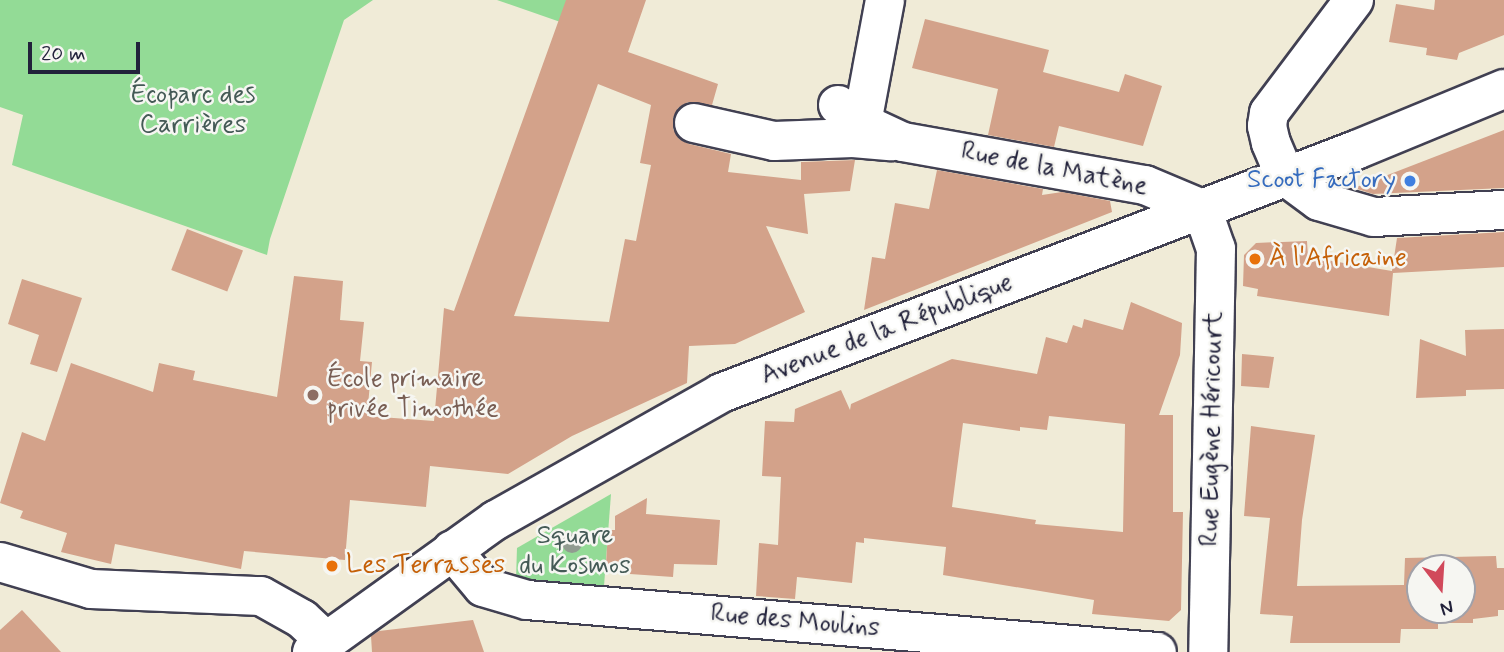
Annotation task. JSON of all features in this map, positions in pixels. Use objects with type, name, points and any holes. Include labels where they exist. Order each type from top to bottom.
[{"type":"street","name":"Rue de la Matène","points":[[885,0],[850,114],[903,142]]},
{"type":"street","points":[[1354,0],[1269,113],[1269,135],[1285,176],[1319,201],[1374,217],[1504,210]]},
{"type":"street","name":"Avenue de la République","points":[[319,646],[452,550],[541,492],[721,393],[1504,89]]},
{"type":"street","name":"Rue de la Matène","points":[[694,123],[774,141],[853,138],[903,142],[1146,185],[1202,208]]},
{"type":"street","name":"Rue Eugène Héricourt","points":[[1202,208],[1216,249],[1208,652]]},
{"type":"street","name":"Rue des Moulins","points":[[452,550],[483,587],[527,600],[1157,652]]},
{"type":"street","points":[[0,562],[91,589],[261,596],[302,619],[319,646]]},
{"type":"green space","name":"Écoparc des Carrières","points":[[0,0],[373,0],[344,20],[270,239],[267,255],[12,165],[23,115],[0,107]]},
{"type":"green space","points":[[497,0],[601,0],[612,40]]},
{"type":"green space","name":"Square du Kosmos","points":[[611,494],[604,586],[516,579],[517,548]]},
{"type":"building","points":[[566,0],[646,0],[628,52],[718,84],[712,105],[688,102],[678,108],[673,118],[673,129],[679,139],[689,144],[731,154],[728,172],[801,180],[801,162],[855,160],[850,191],[804,194],[808,234],[766,226],[805,312],[735,344],[689,346],[687,383],[572,436],[508,474],[430,466],[426,507],[350,500],[345,560],[244,551],[241,569],[115,544],[111,564],[61,552],[67,533],[20,518],[23,511],[0,503],[22,432],[45,441],[71,363],[153,392],[159,363],[195,371],[193,380],[277,397],[294,276],[343,281],[340,320],[364,322],[360,361],[372,362],[367,416],[434,421],[444,308],[454,311]],"holes":[[[598,84],[651,105],[640,163],[651,165],[636,241],[625,239],[609,322],[514,316]]]},
{"type":"building","points":[[1435,0],[1504,0],[1504,35],[1459,53],[1457,60],[1426,55],[1427,48],[1389,42],[1396,4],[1434,10]]},
{"type":"building","points":[[925,19],[1049,50],[1043,72],[1119,92],[1125,74],[1162,86],[1143,146],[1059,126],[1054,147],[988,135],[998,89],[912,68]]},
{"type":"building","points":[[1504,130],[1504,188],[1373,194],[1354,188]]},
{"type":"building","points":[[937,170],[1043,189],[1042,195],[1062,192],[1110,201],[1112,212],[864,310],[872,257],[885,259],[895,203],[929,209]]},
{"type":"building","points":[[187,229],[243,251],[227,292],[171,270]]},
{"type":"building","points":[[1504,232],[1504,267],[1393,273],[1389,316],[1257,296],[1258,289],[1243,286],[1244,255],[1256,243],[1307,241],[1308,257],[1392,271],[1397,238]]},
{"type":"building","points":[[22,279],[82,298],[57,372],[30,364],[39,335],[8,324]]},
{"type":"building","points":[[1131,302],[1182,323],[1180,355],[1159,415],[1173,415],[1173,512],[1183,512],[1181,610],[1169,621],[1092,614],[1094,600],[943,575],[946,547],[864,538],[864,543],[856,542],[852,583],[797,577],[795,599],[756,596],[759,543],[778,545],[781,477],[762,476],[765,421],[794,422],[795,409],[841,390],[850,410],[851,404],[952,359],[1037,374],[1046,337],[1067,343],[1073,325],[1082,328],[1084,319],[1123,330]],"holes":[[[1049,416],[1125,424],[1123,532],[1035,524],[1036,520],[952,507],[963,423],[1020,431],[1020,427],[1047,430]]]},
{"type":"building","points":[[1504,329],[1504,389],[1466,390],[1466,396],[1416,398],[1420,339],[1466,356],[1465,330]]},
{"type":"building","points":[[1242,354],[1274,357],[1269,388],[1241,386]]},
{"type":"building","points":[[1251,426],[1315,435],[1302,520],[1297,586],[1404,585],[1406,558],[1406,624],[1438,624],[1438,629],[1401,629],[1400,643],[1290,643],[1293,616],[1260,614],[1270,518],[1244,516]]},
{"type":"building","points":[[647,498],[646,514],[720,520],[717,565],[674,564],[673,577],[630,574],[631,565],[606,564],[608,530],[615,530],[615,516]]},
{"type":"building","points":[[1476,556],[1496,556],[1497,568],[1504,568],[1504,610],[1498,610],[1498,616],[1476,619]]},
{"type":"building","points":[[22,610],[61,652],[0,652],[0,630]]},
{"type":"building","points":[[473,620],[484,652],[372,652],[371,636],[379,631]]},
{"type":"place","name":"Scoot Factory","points":[[1410,181]]},
{"type":"place","name":"À l'Africaine","points":[[1255,259]]},
{"type":"place","name":"École primaire privée Timothée","points":[[313,395]]},
{"type":"place","name":"Les Terrasses","points":[[332,566]]}]
